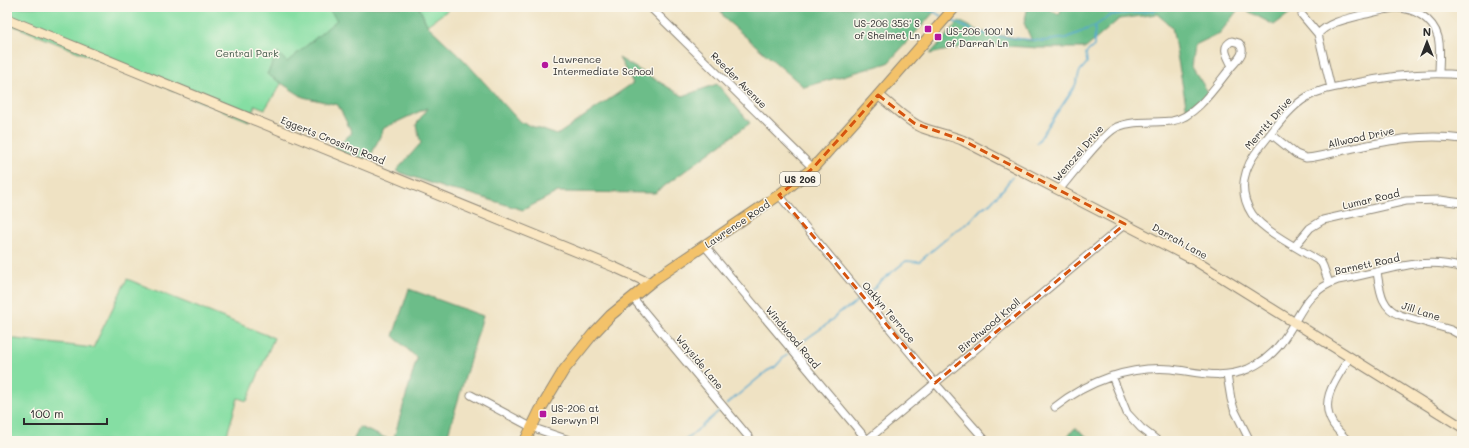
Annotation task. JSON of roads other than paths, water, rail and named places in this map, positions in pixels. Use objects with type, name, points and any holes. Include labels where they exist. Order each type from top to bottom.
[{"type":"main road","name":"Lawrence Road","points":[[525,441],[550,392],[576,354],[603,323],[649,283],[779,195],[813,168],[949,14]]},
{"type":"street","name":"Reeder Avenue","points":[[650,7],[813,168]]},
{"type":"street","points":[[1318,34],[1330,25],[1368,14],[1395,8],[1402,8],[1427,19],[1435,30],[1439,44],[1439,74]]},
{"type":"street","points":[[1302,15],[1318,34],[1331,88]]},
{"type":"street","name":"Eggerts Crossing Road","points":[[7,20],[614,267],[649,283]]},
{"type":"street","name":"Wenczel Drive","points":[[1059,190],[1110,131],[1124,125],[1173,120],[1188,115],[1199,106],[1232,66]]},
{"type":"street","name":"Merritt Drive","points":[[1329,283],[1321,262],[1264,226],[1257,221],[1252,214],[1245,199],[1243,182],[1247,166],[1255,153],[1299,103],[1316,92],[1392,76],[1439,74],[1462,75]]},
{"type":"street","name":"Darrah Lane","points":[[878,94],[914,124],[924,129],[946,134],[962,140],[1199,263],[1462,427]]},
{"type":"street","name":"Allwood Drive","points":[[1271,134],[1296,154],[1306,158],[1411,137],[1462,139]]},
{"type":"street","name":"Oaklyn Terrace","points":[[779,195],[935,383],[986,441]]},
{"type":"street","name":"Lumar Road","points":[[1295,246],[1310,228],[1323,220],[1406,201],[1440,200],[1462,203]]},
{"type":"street","name":"Birchwood Knoll","points":[[866,441],[1125,224]]},
{"type":"street","name":"Windwood Road","points":[[704,246],[866,441]]},
{"type":"street","points":[[1461,268],[1462,247]]},
{"type":"street","name":"Barnett Road","points":[[1055,407],[1087,386],[1112,376],[1141,370],[1155,369],[1183,371],[1205,375],[1227,375],[1248,369],[1265,359],[1282,343],[1307,301],[1313,294],[1329,283],[1426,263],[1442,264],[1461,268]]},
{"type":"street","name":"Jill Lane","points":[[1377,272],[1382,298],[1384,303],[1392,311],[1400,315],[1451,330],[1462,336]]},
{"type":"street","name":"Wayside Lane","points":[[632,297],[752,441]]},
{"type":"street","points":[[1348,441],[1334,426],[1327,406],[1332,385],[1350,358]]},
{"type":"street","points":[[1227,375],[1234,409],[1250,441]]},
{"type":"street","points":[[1112,376],[1127,413],[1141,428],[1158,441]]},
{"type":"street","points":[[471,395],[531,427],[572,441]]},
{"type":"waterway","points":[[906,7],[932,11],[942,16]]},
{"type":"waterway","points":[[949,19],[973,31],[993,36],[1043,41],[1066,38],[1095,26],[1111,15],[1153,11],[1166,7]]},
{"type":"waterway","points":[[1037,143],[1075,86],[1080,71],[1087,63],[1086,53],[1094,46],[1095,26]]},
{"type":"waterway","points":[[869,293],[882,280],[906,261],[919,262],[954,232],[970,221],[982,208],[990,203],[1012,177]]},
{"type":"waterway","points":[[795,347],[858,300]]},
{"type":"waterway","points":[[727,404],[767,371],[775,367],[787,354]]},
{"type":"waterway","points":[[683,441],[719,411]]},
{"type":"place","name":"US-206 356' S of Shelmet Ln","points":[[928,29]]},
{"type":"place","name":"US-206 100' N of Darrah Ln","points":[[938,37]]},
{"type":"place","name":"Lawrence Intermediate School","points":[[545,65]]},
{"type":"place","name":"US-206 at Berwyn Pl","points":[[543,414]]},
{"type":"park label","name":"Central Park","points":[[247,53]]}]
